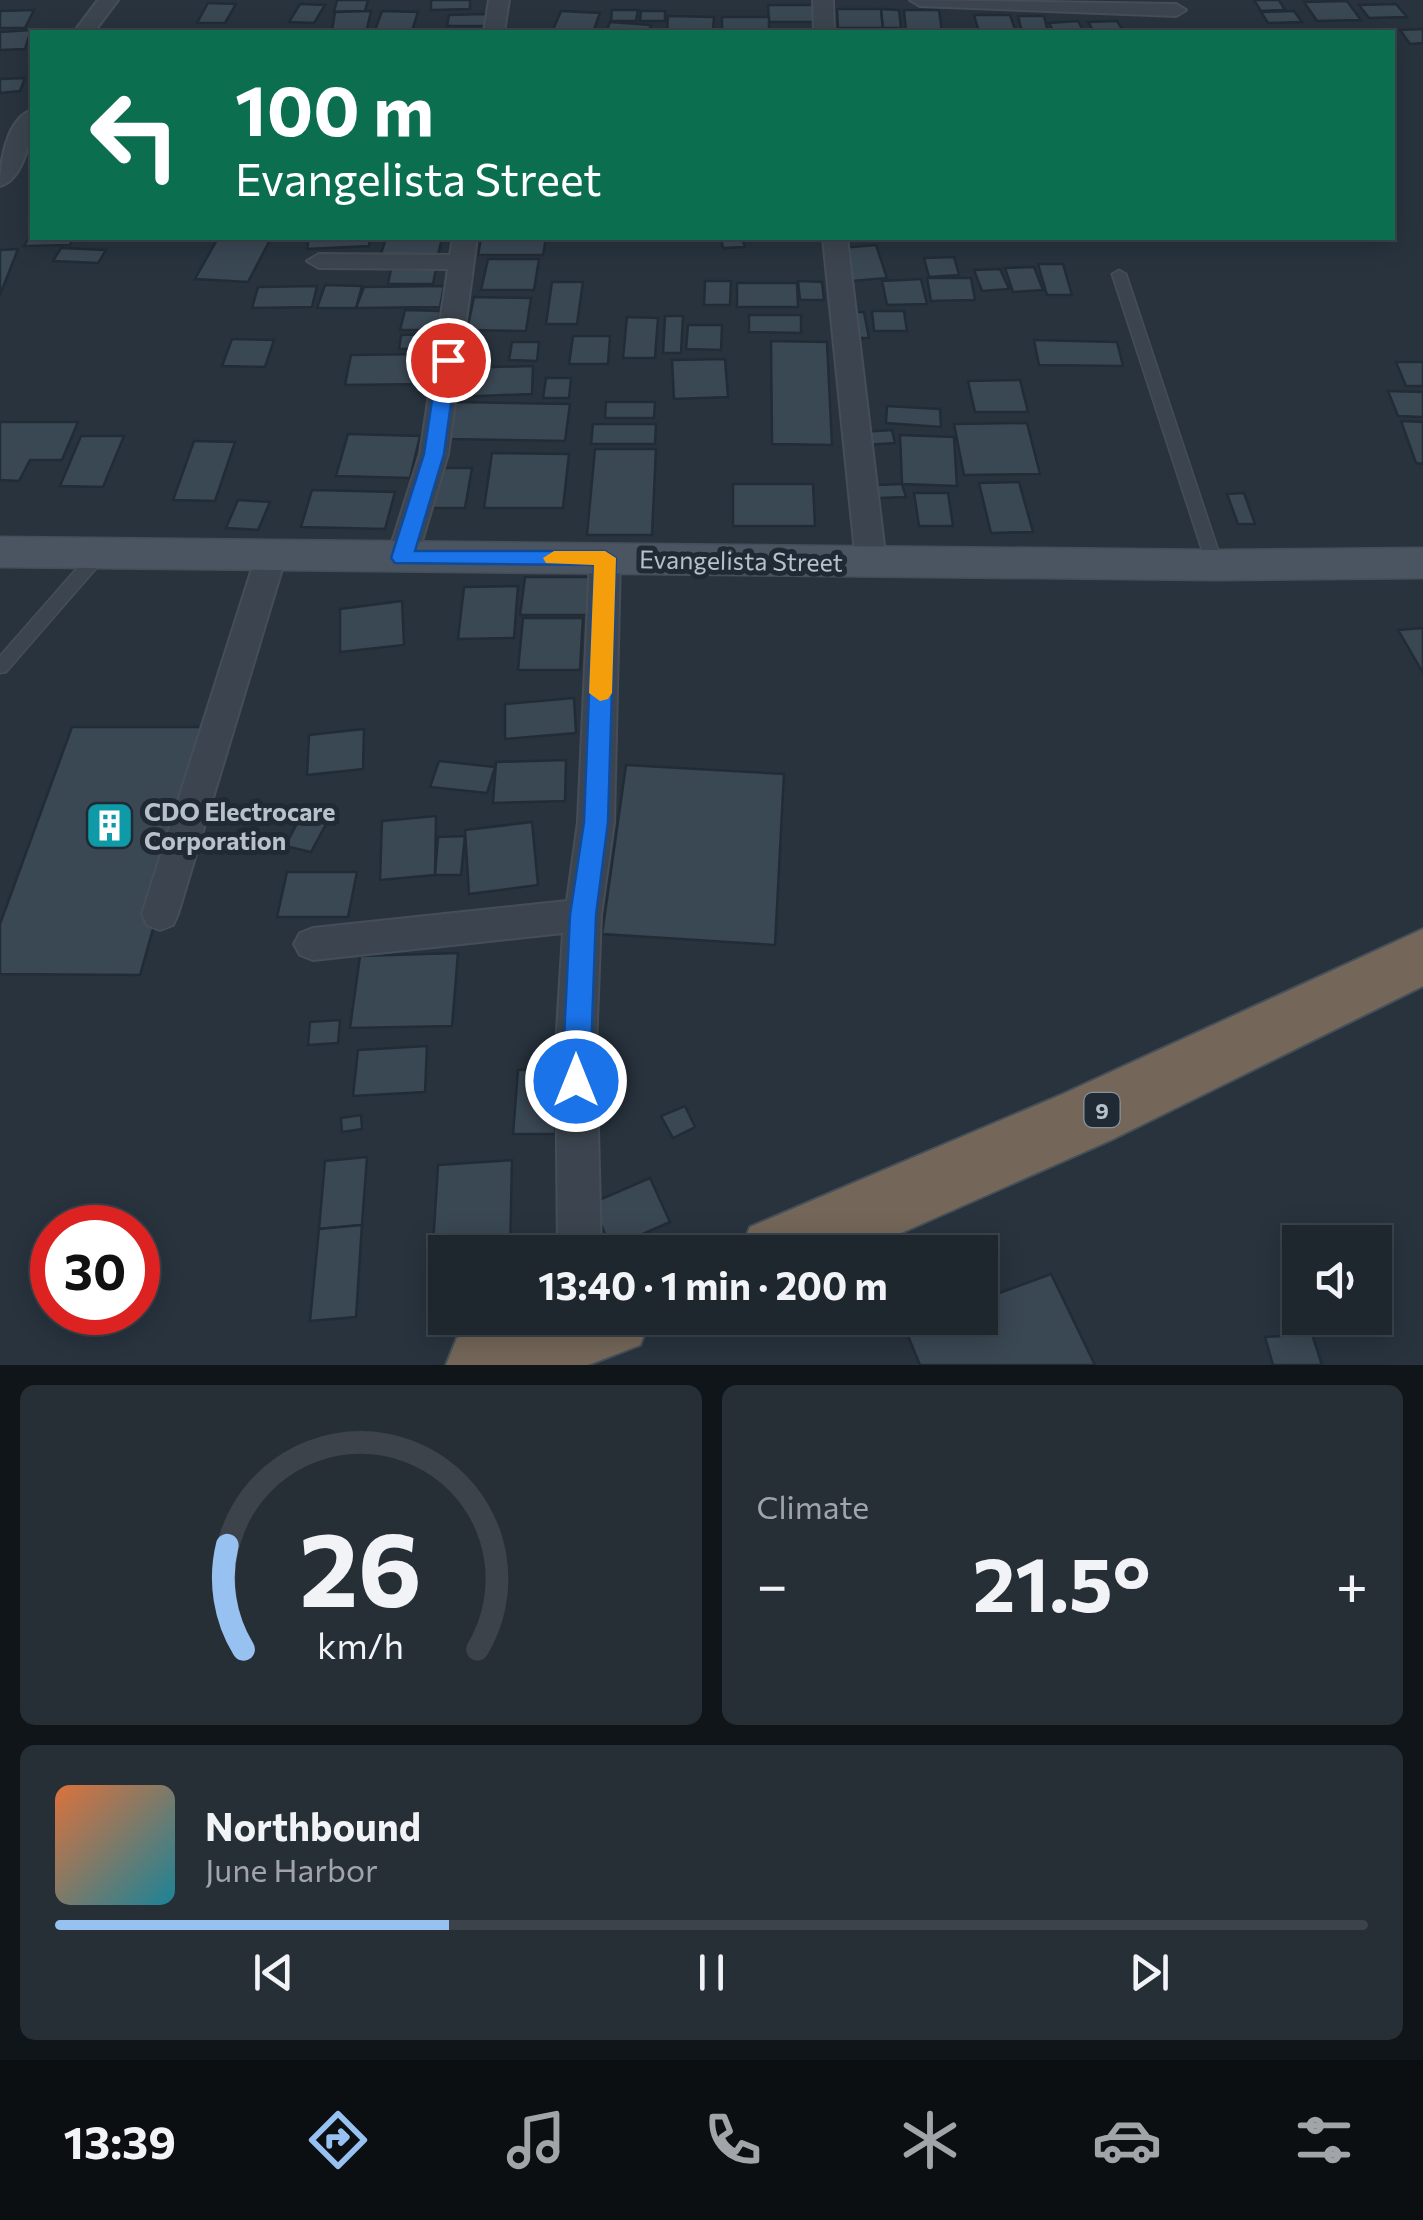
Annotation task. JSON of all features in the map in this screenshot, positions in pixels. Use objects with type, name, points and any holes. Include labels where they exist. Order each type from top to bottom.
[{"type":"highway","name":"9","points":[[815,1235],[1087,1117],[1423,956]]},
{"type":"highway","points":[[484,1365],[569,1335]]},
{"type":"street","points":[[86,30],[108,0]]},
{"type":"street","points":[[494,30],[499,0]]},
{"type":"street","points":[[823,0],[824,30]]},
{"type":"street","points":[[920,0],[1173,5],[1192,30]]},
{"type":"street","points":[[0,179],[30,121]]},
{"type":"street","points":[[835,240],[872,562]]},
{"type":"street","points":[[319,261],[463,250],[434,454],[402,558]]},
{"type":"street","name":"Evangelista Street","points":[[0,552],[1423,564]]},
{"type":"street","points":[[160,914],[271,556]]},
{"type":"street","points":[[579,1235],[576,1047],[583,915],[596,822],[605,558]]},
{"type":"street","points":[[313,944],[583,915]]},
{"type":"lane","points":[[1119,274],[1215,565]]},
{"type":"lane","points":[[0,668],[98,554]]},
{"type":"building","points":[[337,0],[368,0],[365,11],[334,12]]},
{"type":"building","points":[[431,0],[470,0],[470,9],[431,10]]},
{"type":"building","points":[[1254,0],[1279,0],[1285,10],[1261,11]]},
{"type":"building","points":[[1347,1],[1361,20],[1317,21],[1304,2]]},
{"type":"building","points":[[208,3],[236,4],[225,23],[197,23]]},
{"type":"building","points":[[300,4],[325,5],[314,23],[289,22]]},
{"type":"building","points":[[1396,4],[1407,17],[1369,18],[1359,5]]},
{"type":"building","points":[[768,5],[815,5],[817,22],[769,22]]},
{"type":"building","points":[[837,9],[881,9],[883,28],[838,28]]},
{"type":"building","points":[[881,9],[899,10],[901,28],[883,28]]},
{"type":"building","points":[[34,10],[25,28],[0,28],[0,11]]},
{"type":"building","points":[[612,10],[638,10],[636,21],[611,21]]},
{"type":"building","points":[[904,10],[939,10],[942,30],[906,30]]},
{"type":"building","points":[[371,11],[367,29],[332,30],[335,12]]},
{"type":"building","points":[[382,11],[418,12],[412,30],[375,30]]},
{"type":"building","points":[[561,11],[600,13],[594,30],[553,30]]},
{"type":"building","points":[[641,11],[665,11],[665,21],[640,21]]},
{"type":"building","points":[[1294,11],[1302,22],[1268,23],[1261,12]]},
{"type":"building","points":[[487,14],[485,26],[447,26],[449,15]]},
{"type":"building","points":[[974,15],[1010,15],[1015,30],[978,30]]},
{"type":"building","points":[[668,16],[714,17],[713,30],[667,30]]},
{"type":"building","points":[[1018,16],[1044,16],[1048,30],[1022,30]]},
{"type":"building","points":[[722,17],[769,17],[769,30],[722,30]]},
{"type":"building","points":[[1078,21],[1083,30],[1053,30],[1049,23]]},
{"type":"building","points":[[1117,21],[1123,30],[1093,30],[1088,22]]},
{"type":"building","points":[[610,22],[651,25],[649,30],[607,30]]},
{"type":"building","points":[[1423,29],[1423,43],[1410,44],[1400,30]]},
{"type":"building","points":[[30,30],[25,49],[0,50],[0,32]]},
{"type":"building","points":[[25,78],[20,91],[0,93],[0,79]]},
{"type":"building","points":[[30,236],[30,240],[72,240],[70,245],[24,246]]},
{"type":"building","points":[[217,240],[270,240],[248,282],[195,279]]},
{"type":"building","points":[[309,240],[370,240],[369,246],[307,249]]},
{"type":"building","points":[[385,240],[442,240],[438,255],[381,254]]},
{"type":"building","points":[[481,240],[546,240],[543,255],[478,255]]},
{"type":"building","points":[[721,240],[743,240],[745,247],[723,248]]},
{"type":"building","points":[[876,245],[887,278],[852,281],[841,248]]},
{"type":"building","points":[[61,248],[106,250],[98,263],[53,261]]},
{"type":"building","points":[[18,249],[0,295],[0,250]]},
{"type":"building","points":[[954,257],[959,275],[929,277],[924,258]]},
{"type":"building","points":[[488,259],[539,259],[534,290],[481,290]]},
{"type":"building","points":[[1038,264],[1063,264],[1072,295],[1047,295]]},
{"type":"building","points":[[1034,267],[1043,290],[1013,292],[1005,268]]},
{"type":"building","points":[[391,269],[436,269],[433,284],[388,284]]},
{"type":"building","points":[[1000,269],[1009,289],[982,291],[974,270]]},
{"type":"building","points":[[927,278],[971,278],[975,300],[931,301]]},
{"type":"building","points":[[921,279],[927,304],[887,305],[882,281]]},
{"type":"building","points":[[705,281],[731,281],[730,305],[704,305]]},
{"type":"building","points":[[798,281],[822,282],[824,300],[800,300]]},
{"type":"building","points":[[552,282],[583,282],[577,324],[546,324]]},
{"type":"building","points":[[737,283],[797,283],[798,307],[737,307]]},
{"type":"building","points":[[325,285],[362,286],[356,308],[317,308]]},
{"type":"building","points":[[317,286],[312,307],[252,308],[258,287]]},
{"type":"building","points":[[444,286],[440,307],[356,308],[364,287]]},
{"type":"building","points":[[474,297],[531,298],[526,331],[467,330]]},
{"type":"building","points":[[405,310],[441,311],[437,330],[400,330]]},
{"type":"building","points":[[872,311],[904,311],[907,331],[874,331]]},
{"type":"building","points":[[850,312],[864,312],[869,338],[854,338]]},
{"type":"building","points":[[749,315],[801,315],[801,333],[749,332]]},
{"type":"building","points":[[665,316],[683,316],[681,353],[663,353]]},
{"type":"building","points":[[627,317],[658,318],[655,358],[623,358]]},
{"type":"building","points":[[688,325],[722,325],[721,350],[686,349]]},
{"type":"building","points":[[433,334],[431,349],[399,349],[401,335]]},
{"type":"building","points":[[573,336],[610,336],[608,364],[569,364]]},
{"type":"building","points":[[232,339],[274,340],[265,367],[222,366]]},
{"type":"building","points":[[1034,340],[1117,342],[1123,366],[1039,365]]},
{"type":"building","points":[[771,341],[827,342],[832,445],[772,444]]},
{"type":"building","points":[[512,342],[539,342],[537,361],[509,360]]},
{"type":"building","points":[[429,354],[425,384],[345,385],[351,355]]},
{"type":"building","points":[[725,359],[728,397],[674,399],[672,360]]},
{"type":"building","points":[[1396,362],[1423,362],[1423,386],[1406,386]]},
{"type":"building","points":[[533,366],[532,394],[454,397],[458,368]]},
{"type":"building","points":[[546,378],[571,378],[569,398],[543,398]]},
{"type":"building","points":[[1020,380],[1028,412],[975,412],[968,381]]},
{"type":"building","points":[[1388,391],[1423,392],[1423,417],[1398,416]]},
{"type":"building","points":[[454,402],[570,404],[565,441],[446,439]]},
{"type":"building","points":[[606,402],[655,402],[654,418],[605,418]]},
{"type":"building","points":[[887,406],[940,409],[941,427],[886,423]]},
{"type":"building","points":[[1401,421],[1423,422],[1423,464],[1416,463]]},
{"type":"building","points":[[0,422],[78,422],[62,460],[30,460],[19,481],[0,480]]},
{"type":"building","points":[[1027,423],[1040,474],[964,475],[954,424]]},
{"type":"building","points":[[593,424],[656,424],[655,444],[591,444]]},
{"type":"building","points":[[892,430],[895,443],[865,445],[861,432]]},
{"type":"building","points":[[348,434],[420,436],[410,478],[336,476]]},
{"type":"building","points":[[900,435],[954,437],[957,486],[902,484]]},
{"type":"building","points":[[81,436],[124,436],[103,487],[60,486]]},
{"type":"building","points":[[194,441],[235,442],[215,501],[173,500]]},
{"type":"building","points":[[595,449],[656,449],[652,535],[587,535]]},
{"type":"building","points":[[492,453],[569,454],[563,508],[484,508]]},
{"type":"building","points":[[437,468],[472,468],[465,508],[429,508]]},
{"type":"building","points":[[1019,482],[1033,532],[991,533],[979,483]]},
{"type":"building","points":[[733,484],[813,484],[815,526],[733,526]]},
{"type":"building","points":[[902,484],[906,497],[879,498],[876,485]]},
{"type":"building","points":[[312,490],[395,492],[385,529],[301,527]]},
{"type":"building","points":[[914,493],[948,493],[953,526],[919,526]]},
{"type":"building","points":[[1244,493],[1255,524],[1238,524],[1227,494]]},
{"type":"building","points":[[238,500],[270,502],[258,530],[226,528]]},
{"type":"building","points":[[525,577],[596,577],[593,615],[520,615]]},
{"type":"building","points":[[518,586],[514,638],[458,639],[464,587]]},
{"type":"building","points":[[402,601],[404,645],[340,652],[340,609]]},
{"type":"building","points":[[523,618],[583,618],[580,670],[518,670]]},
{"type":"building","points":[[1423,628],[1423,673],[1398,630]]},
{"type":"building","points":[[574,698],[576,733],[505,739],[505,704]]},
{"type":"building","name":"CDO Electrocare Corporation","points":[[72,727],[210,727],[140,975],[0,974],[0,924]]},
{"type":"building","points":[[364,729],[363,769],[307,775],[309,735]]},
{"type":"building","points":[[566,760],[565,801],[493,803],[496,762]]},
{"type":"building","points":[[439,761],[495,767],[487,793],[430,787]]},
{"type":"building","points":[[626,765],[784,774],[775,945],[602,934]]},
{"type":"building","points":[[436,816],[435,875],[380,880],[382,821]]},
{"type":"building","points":[[300,818],[326,824],[311,852],[285,846]]},
{"type":"building","points":[[532,822],[538,885],[469,894],[465,830]]},
{"type":"building","points":[[465,836],[461,875],[435,875],[438,837]]},
{"type":"building","points":[[287,872],[357,872],[348,917],[277,917]]},
{"type":"building","points":[[458,953],[452,1026],[350,1028],[360,956]]},
{"type":"building","points":[[340,1020],[338,1043],[308,1045],[310,1022]]},
{"type":"building","points":[[427,1046],[425,1092],[353,1096],[358,1050]]},
{"type":"building","points":[[558,1069],[555,1134],[513,1134],[518,1070]]},
{"type":"building","points":[[685,1106],[695,1127],[673,1138],[661,1116]]},
{"type":"building","points":[[361,1115],[362,1129],[342,1132],[341,1118]]},
{"type":"building","points":[[367,1157],[362,1225],[319,1229],[325,1161]]},
{"type":"building","points":[[512,1160],[510,1235],[434,1235],[438,1165]]},
{"type":"building","points":[[650,1178],[670,1222],[640,1235],[606,1235],[592,1203]]},
{"type":"building","points":[[362,1225],[356,1317],[310,1321],[319,1229]]},
{"type":"building","points":[[1051,1274],[1095,1365],[920,1365],[908,1335],[998,1335],[998,1293]]},
{"type":"building","points":[[1312,1335],[1322,1365],[1273,1365],[1265,1337]]},
{"type":"slow traffic","points":[[554,558],[605,558],[600,693]]},
{"type":"place","name":"CDO Electrocare Corporation","points":[[109,825]]},
{"type":"route","points":[[448,360],[434,454],[402,558],[605,558],[596,822],[583,915],[576,1081]]}]
